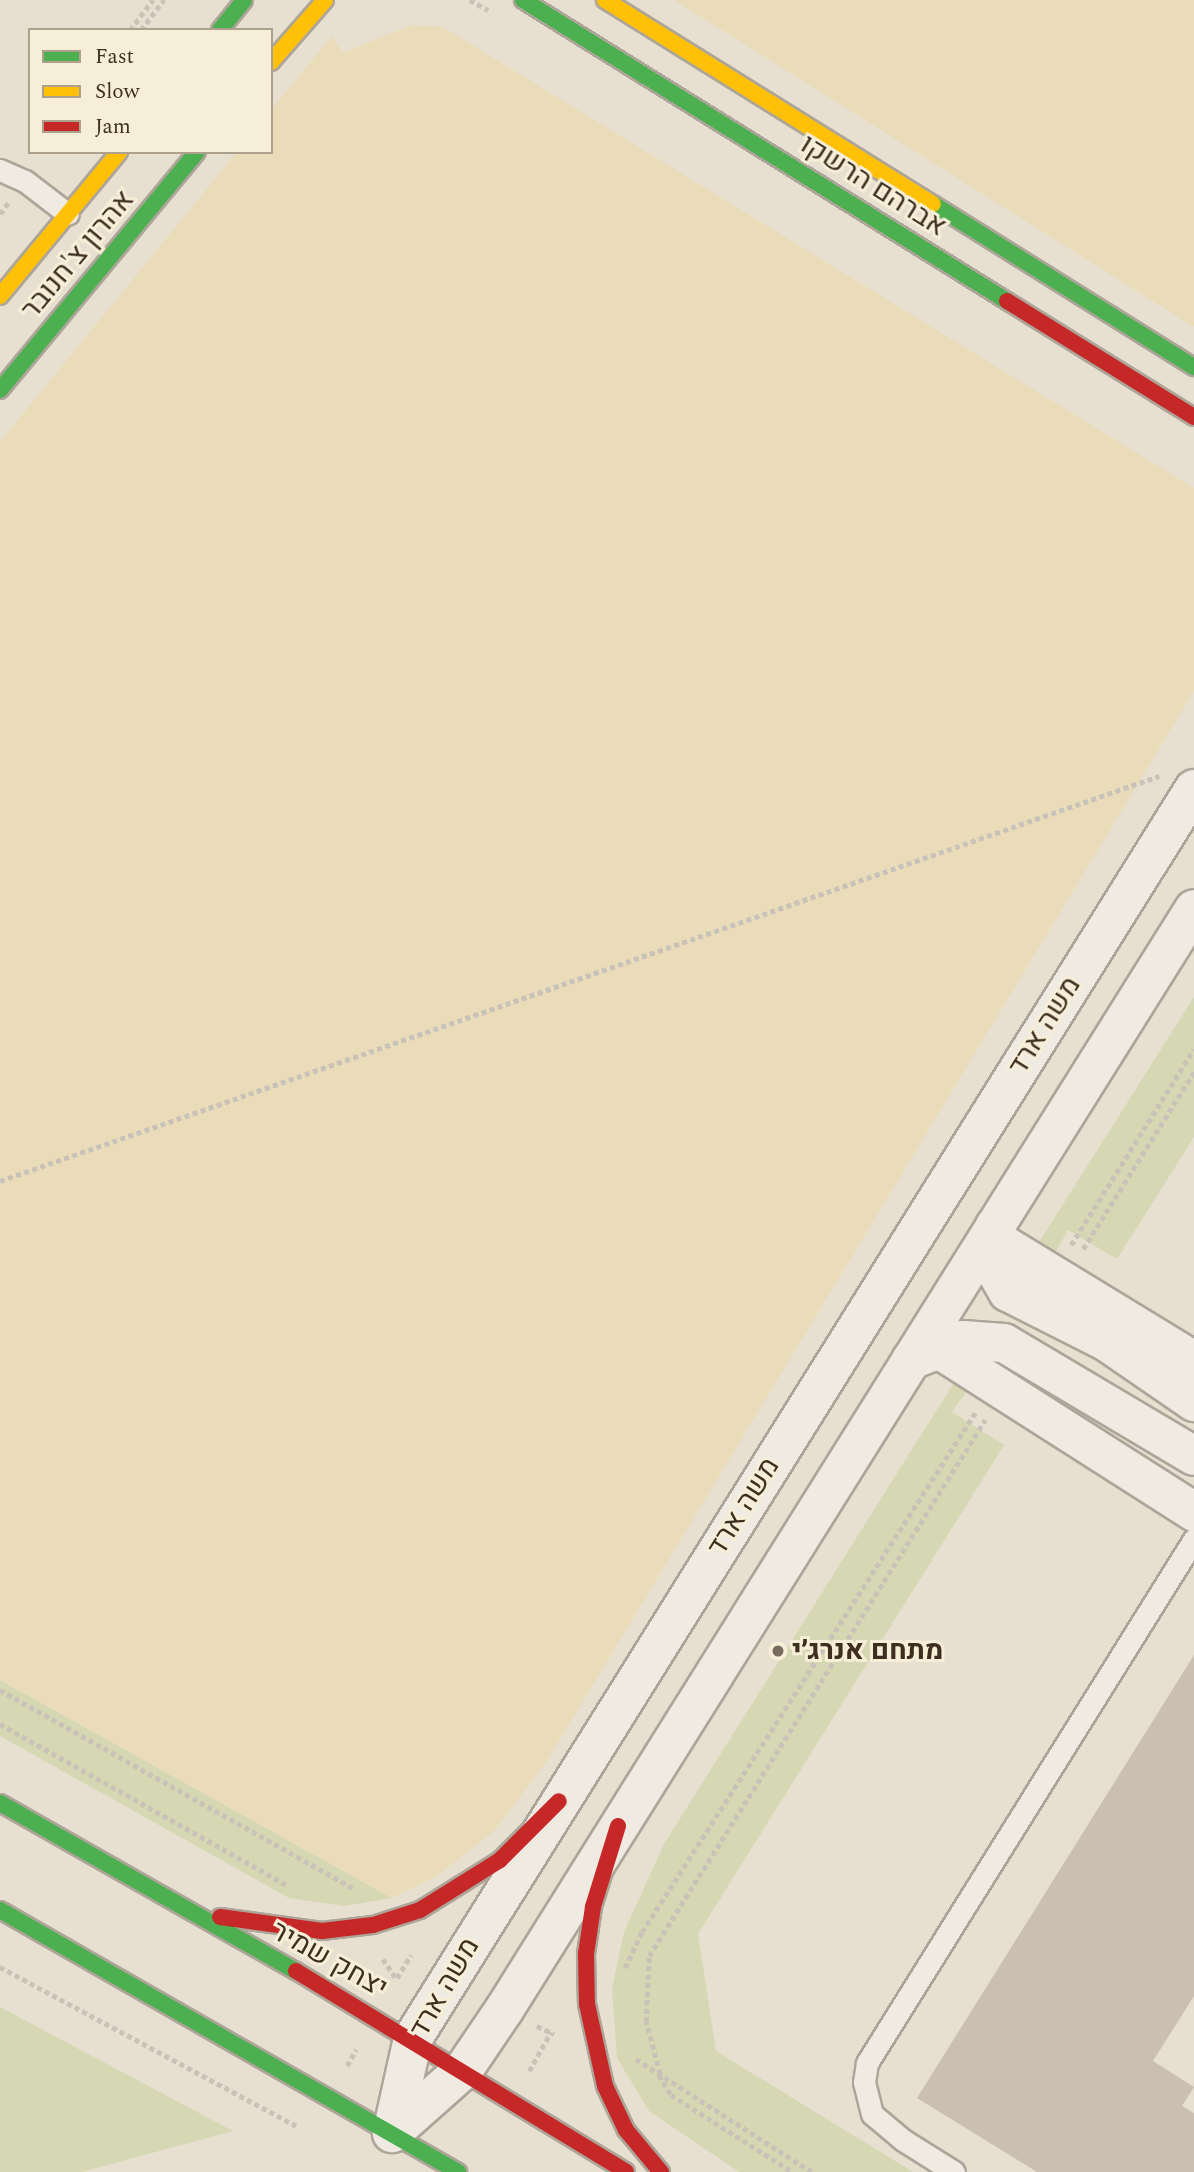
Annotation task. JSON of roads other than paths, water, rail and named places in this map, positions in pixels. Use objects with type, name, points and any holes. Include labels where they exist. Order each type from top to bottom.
[{"type":"street","points":[[222,28],[244,0]]},
{"type":"street","points":[[273,60],[326,0]]},
{"type":"street","name":"אברהם הרשקו","points":[[523,0],[1194,417]]},
{"type":"street","name":"אברהם הרשקו","points":[[605,0],[1194,367]]},
{"type":"street","name":"אהרון צ'חנובר","points":[[0,296],[116,154]]},
{"type":"street","name":"אהרון צ'חנובר","points":[[0,390],[195,154]]},
{"type":"street","name":"משה ארד","points":[[392,2133],[412,2038],[1181,781]]},
{"type":"street","name":"משה ארד","points":[[392,2133],[464,2068],[504,2010],[618,1826],[924,1354],[994,1230],[1194,909]]},
{"type":"street","points":[[1194,1361],[1058,1278],[994,1230],[990,1261],[1008,1292],[1107,1342],[1194,1402]]},
{"type":"street","points":[[924,1354],[963,1340],[1004,1343],[1194,1456]]},
{"type":"street","points":[[924,1354],[998,1387],[1194,1512]]},
{"type":"street","points":[[178,1906],[268,1926],[322,1931],[383,1922],[462,1888],[525,1838],[559,1801]]},
{"type":"street","name":"יצחק שמיר","points":[[0,1803],[464,2068],[626,2172]]},
{"type":"street","points":[[618,1826],[593,1907],[586,1954],[587,2004],[605,2086],[626,2130],[661,2172]]},
{"type":"street","points":[[0,1910],[458,2172]]},
{"type":"lane","points":[[0,170],[25,181],[68,214]]},
{"type":"lane","points":[[954,2172],[903,2140],[872,2114],[863,2082],[867,2063],[1194,1539]]},
{"type":"place","name":"מתחם אנרג׳י","points":[[778,1651]]}]
